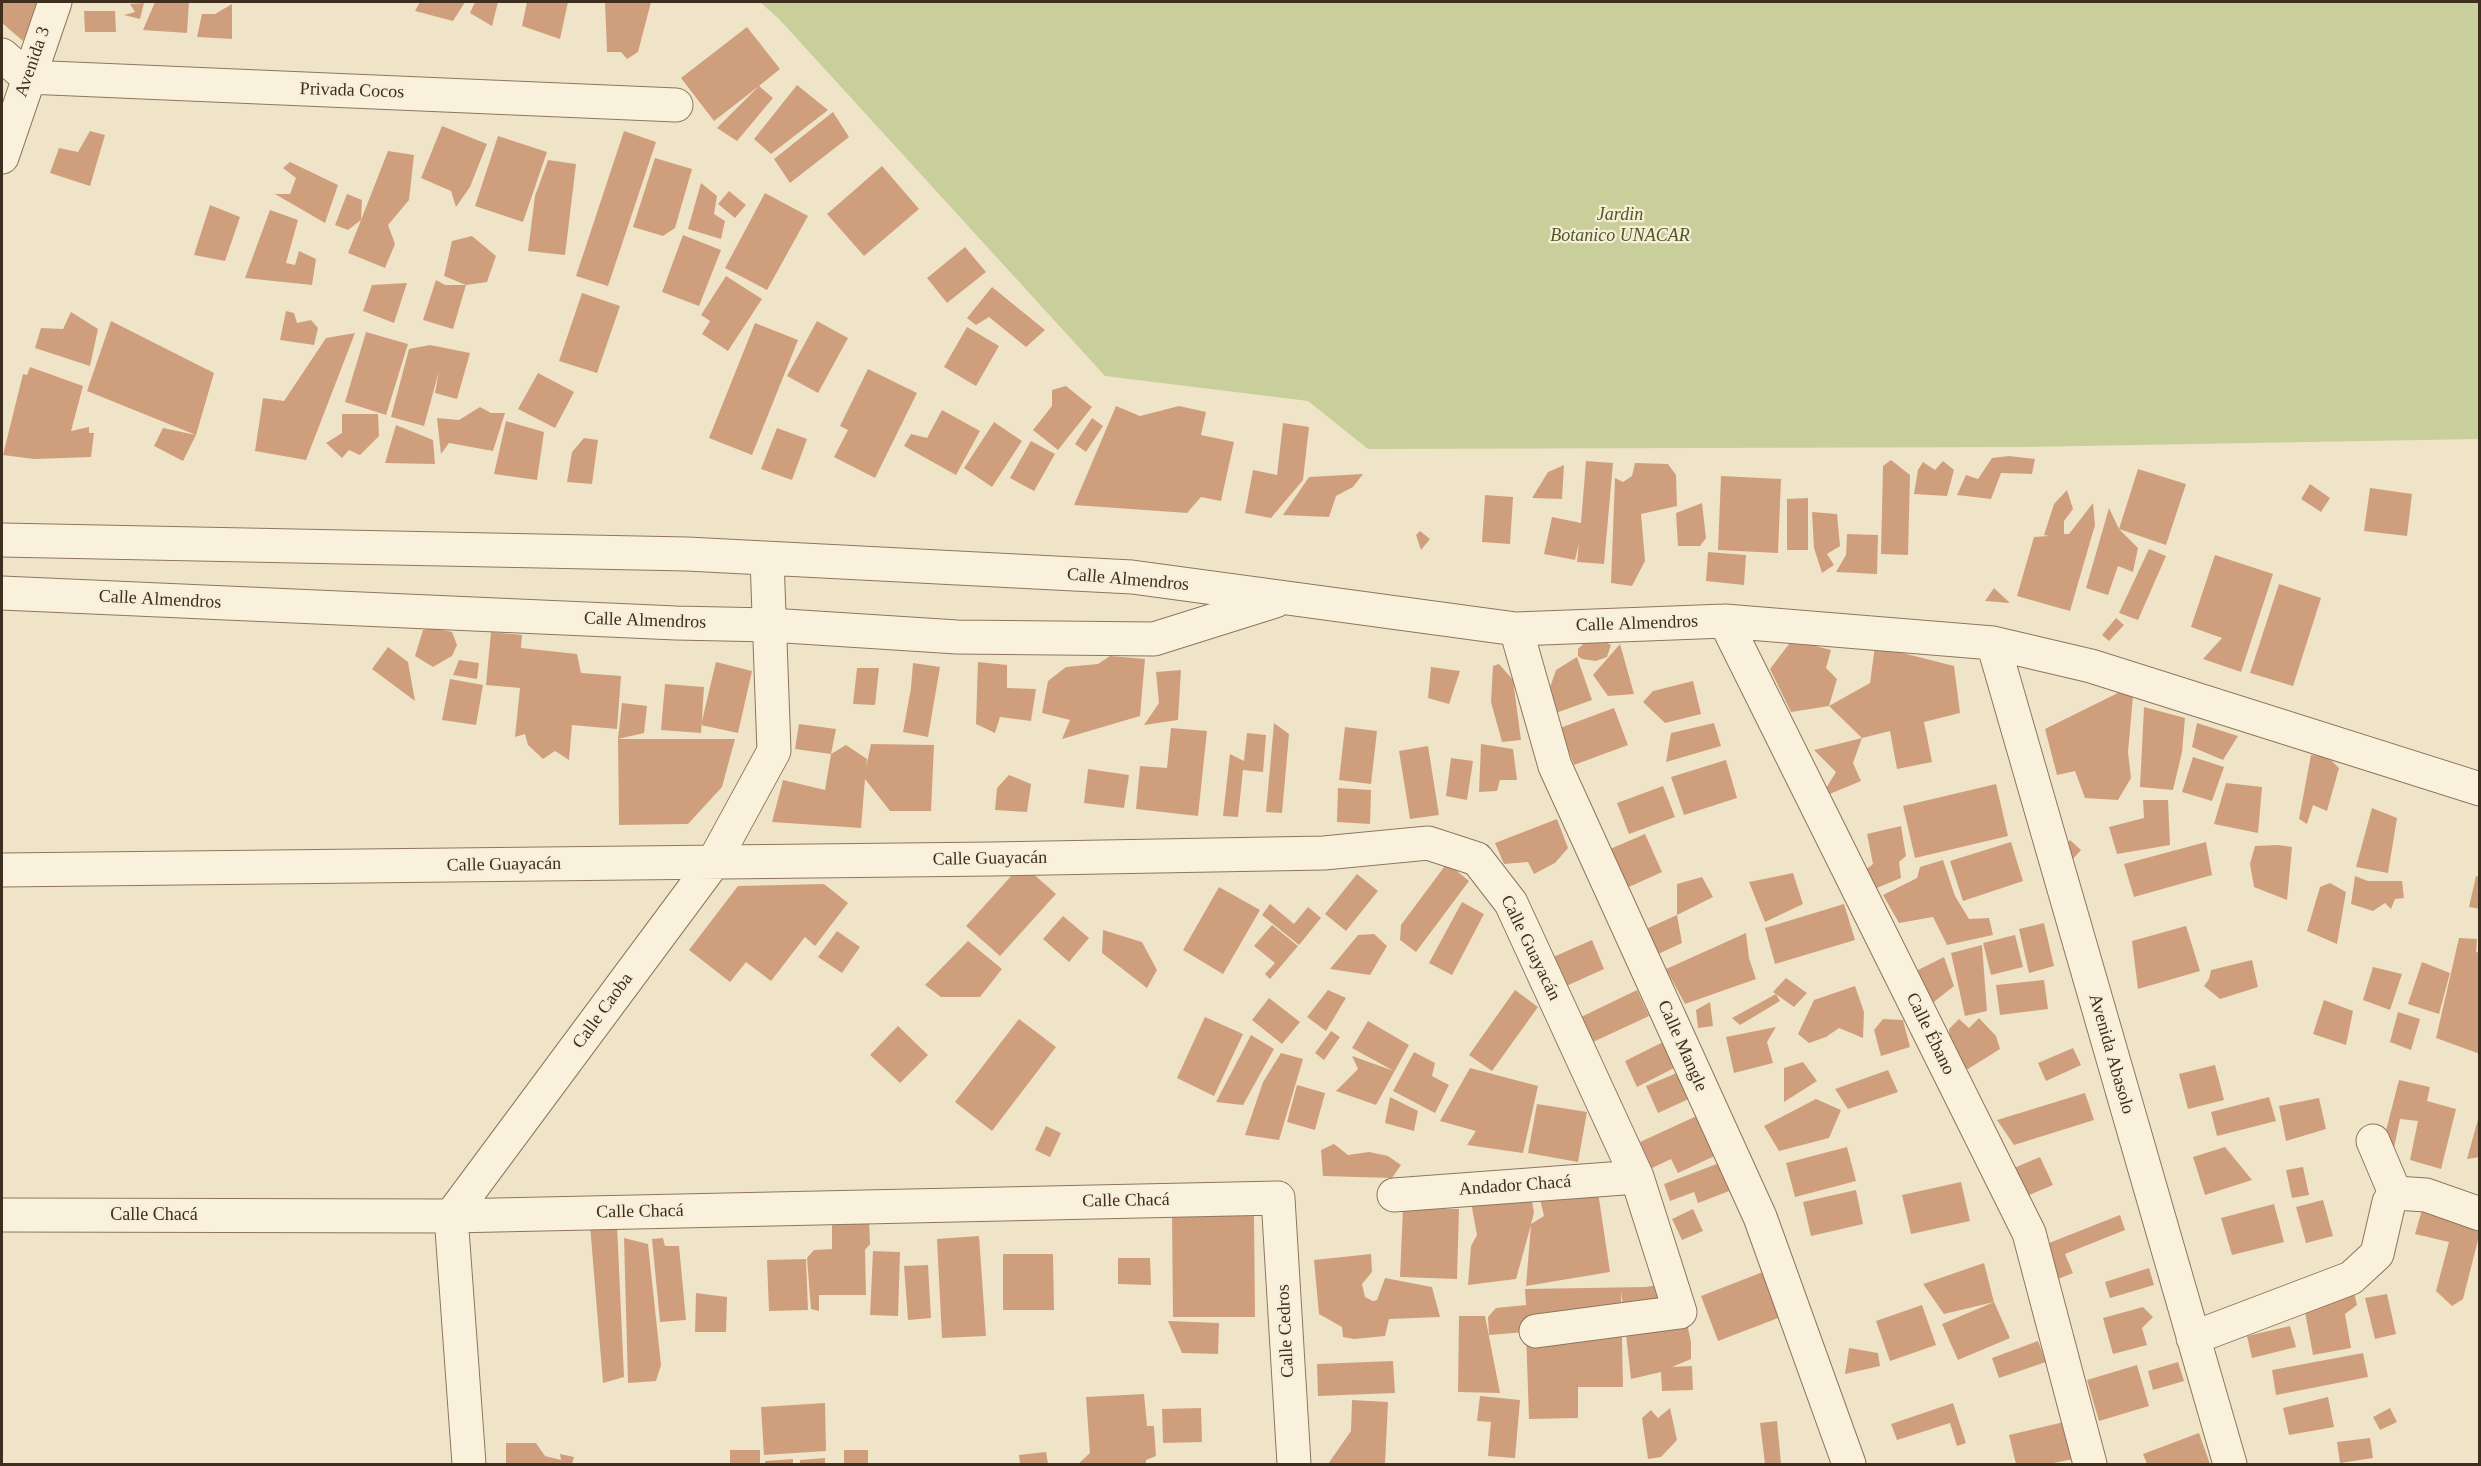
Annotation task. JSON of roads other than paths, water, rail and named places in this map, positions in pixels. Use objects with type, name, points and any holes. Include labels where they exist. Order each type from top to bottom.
[{"type":"street","name":"Avenida 3","points":[[2,157],[27,77],[55,2]]},
{"type":"street","points":[[2,55],[27,77]]},
{"type":"street","name":"Privada Cocos","points":[[27,77],[676,105]]},
{"type":"street","name":"Calle Almendros","points":[[2,540],[687,554],[1132,577],[1516,629],[1725,621],[1993,643],[2091,666],[2480,789]]},
{"type":"street","name":"Calle Caoba","points":[[451,1216],[713,863],[774,751],[767,559]]},
{"type":"street","name":"Calle Almendros","points":[[2,592],[664,623],[770,625],[957,637],[1154,639],[1283,599]]},
{"type":"street","name":"Calle Ébano","points":[[1725,621],[2029,1233],[2090,1464]]},
{"type":"street","name":"Calle Mangle","points":[[1516,629],[1555,766],[1760,1218],[1849,1464]]},
{"type":"street","name":"Avenida Abasolo","points":[[1993,643],[2230,1464]]},
{"type":"street","name":"Calle Guayacán","points":[[2,870],[713,863],[1324,853],[1428,843],[1477,859],[1511,903],[1637,1177],[1680,1312],[1536,1331]]},
{"type":"street","points":[[2373,1141],[2395,1193]]},
{"type":"street","name":"Andador Chacá","points":[[1394,1195],[1637,1177]]},
{"type":"street","points":[[2193,1338],[2351,1278],[2378,1254],[2389,1202],[2395,1193]]},
{"type":"street","points":[[2395,1193],[2426,1195],[2480,1214]]},
{"type":"street","name":"Calle Chacá","points":[[2,1215],[451,1216],[1278,1198]]},
{"type":"street","name":"Calle Cedros","points":[[1278,1198],[1294,1464]]},
{"type":"street","points":[[451,1216],[469,1464]]},
{"type":"park label","name":"Jardin Botanico UNACAR","points":[[1620,225]]}]
